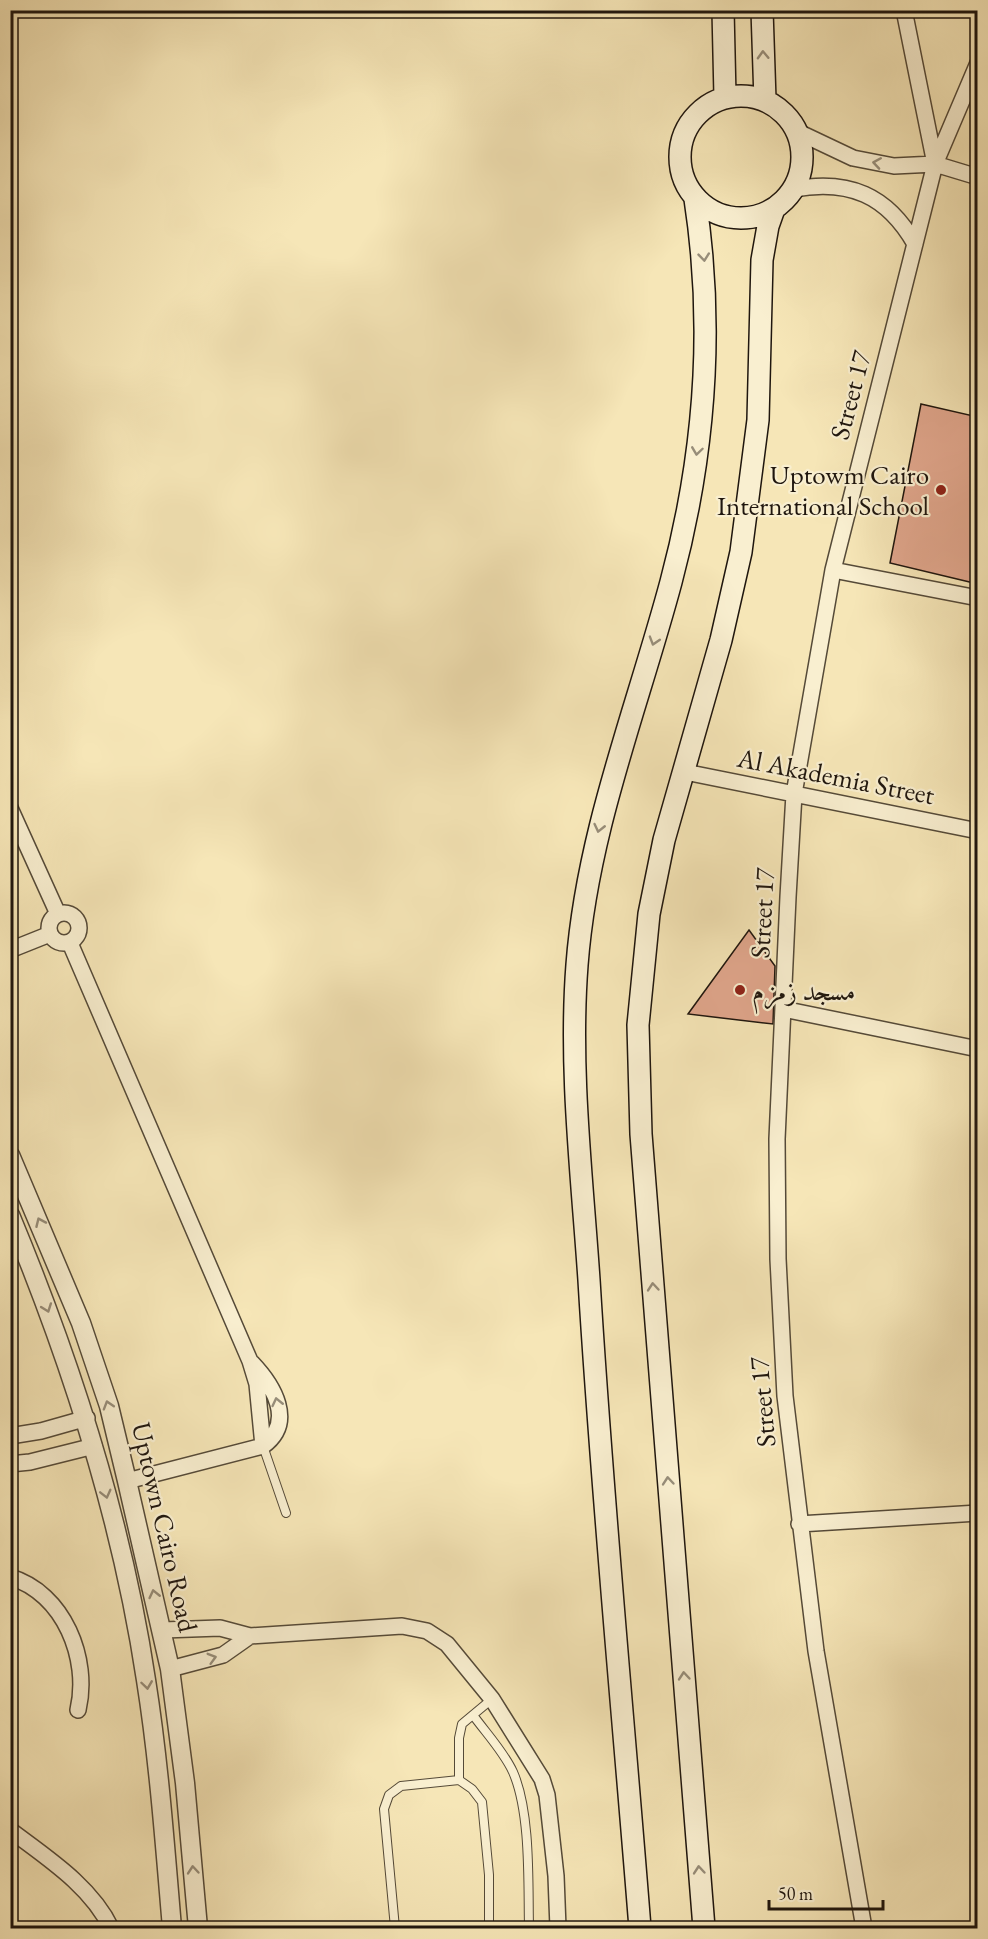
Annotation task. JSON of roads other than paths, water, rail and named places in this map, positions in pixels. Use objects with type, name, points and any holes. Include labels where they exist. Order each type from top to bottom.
[{"type":"main road","points":[[723,10],[725,98]]},
{"type":"main road","points":[[762,10],[765,100]]},
{"type":"main road","points":[[640,1929],[592,1332],[575,1080],[574,1003],[580,927],[593,852],[672,580],[698,451],[707,319],[704,260],[695,199],[682,175],[680,147],[684,133],[700,111],[725,98],[745,95],[765,100],[789,118],[796,130],[802,150],[801,170],[794,189],[774,209],[754,218],[733,219],[712,212],[695,199]]},
{"type":"main road","points":[[704,1929],[643,1158],[638,1061],[640,989],[649,914],[664,840],[721,640],[748,508],[761,375],[762,260],[768,226],[774,209]]},
{"type":"street","points":[[904,10],[935,164]]},
{"type":"street","name":"Street 17","points":[[864,1929],[816,1651],[785,1396],[778,1259],[777,1139],[794,794],[833,570],[935,164],[978,63]]},
{"type":"street","points":[[796,130],[853,158],[894,165],[935,164],[978,177]]},
{"type":"street","points":[[794,189],[831,185],[865,194],[895,214],[915,244]]},
{"type":"street","points":[[833,570],[978,598]]},
{"type":"street","name":"Al Akademia Street","points":[[685,772],[978,831]]},
{"type":"street","points":[[10,808],[58,914]]},
{"type":"street","points":[[58,914],[69,914],[78,922],[78,934],[70,943],[58,943],[50,934],[50,922],[58,914]]},
{"type":"street","points":[[10,950],[50,934]]},
{"type":"street","points":[[10,1436],[41,1431],[87,1418],[102,1437],[117,1470],[128,1481],[263,1446],[271,1441],[280,1414],[277,1396],[268,1380],[249,1361],[70,943]]},
{"type":"street","points":[[783,1008],[978,1049]]},
{"type":"street","name":"Uptown Cairo Road","points":[[10,1155],[81,1323],[109,1406],[128,1481],[170,1669],[185,1783],[198,1929]]},
{"type":"street","name":"Uptown Cairo Road","points":[[10,1215],[87,1418],[123,1563],[146,1680],[159,1783],[172,1929]]},
{"type":"street","points":[[10,1464],[30,1462],[94,1446]]},
{"type":"street","points":[[799,1524],[978,1513]]},
{"type":"street","points":[[10,1577],[29,1585],[43,1595],[65,1624],[74,1642],[82,1678],[78,1710]]},
{"type":"street","points":[[163,1630],[220,1628],[250,1636],[402,1626],[427,1630],[447,1644],[492,1699],[535,1765],[547,1795],[556,1876],[558,1929]]},
{"type":"street","points":[[170,1669],[223,1655],[250,1636]]},
{"type":"street","points":[[10,1830],[89,1896],[104,1914],[111,1929]]},
{"type":"lane","points":[[263,1446],[286,1513]]},
{"type":"lane","points":[[459,1780],[459,1738],[462,1724],[492,1699]]},
{"type":"lane","points":[[473,1715],[513,1772],[522,1806],[527,1860],[529,1929]]},
{"type":"lane","points":[[395,1929],[384,1809],[389,1795],[401,1786],[459,1780],[472,1789],[482,1802],[489,1875],[489,1929]]},
{"type":"place","name":"Uptowm Cairo International School","points":[[941,490]]},
{"type":"place","name":"مسجد زمزم","points":[[740,990]]}]
